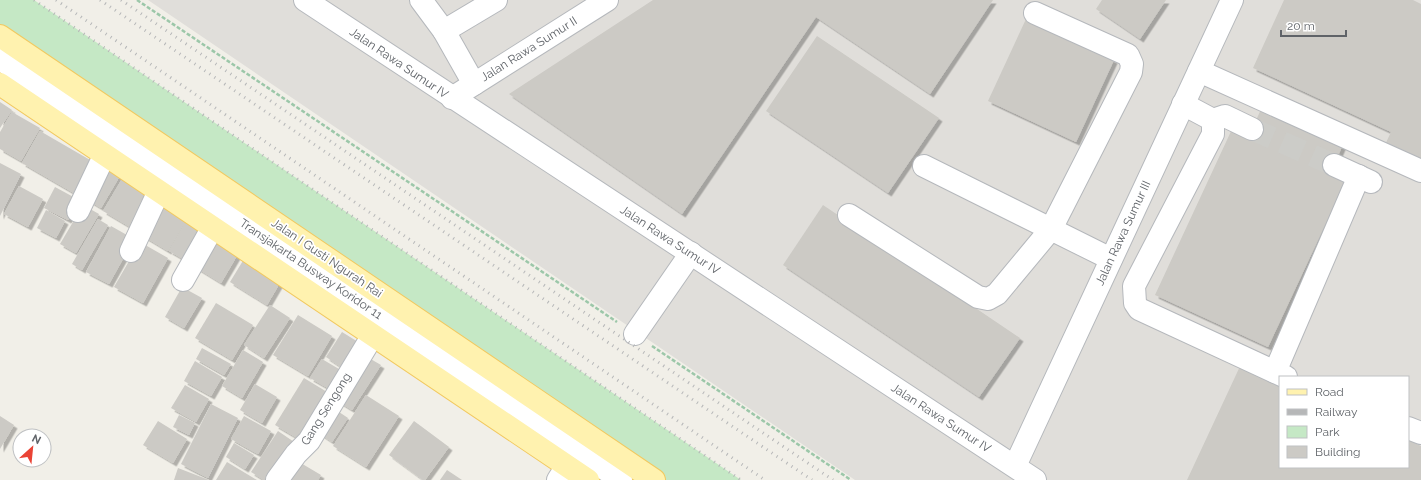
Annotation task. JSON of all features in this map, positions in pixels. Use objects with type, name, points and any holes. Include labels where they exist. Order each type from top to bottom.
[{"type":"main road","name":"Jalan I Gusti Ngurah Rai","points":[[0,36],[654,480]]},
{"type":"main road","points":[[0,84],[373,335],[562,473],[588,480]]},
{"type":"street","name":"Jalan Rawa Sumur IV","points":[[305,0],[1035,480]]},
{"type":"street","points":[[421,0],[444,31],[474,84]]},
{"type":"street","points":[[444,31],[496,0]]},
{"type":"street","name":"Jalan Rawa Sumur II","points":[[452,98],[607,0]]},
{"type":"street","name":"Jalan Rawa Sumur III","points":[[1015,466],[1232,0]]},
{"type":"street","points":[[849,215],[978,297],[988,299],[997,294],[1051,229],[1131,72],[1132,64],[1128,55],[1035,13]]},
{"type":"street","name":"Transjakarta Busway Koridor 11","points":[[0,59],[621,480]]},
{"type":"street","points":[[1199,71],[1421,171]]},
{"type":"street","points":[[1183,104],[1213,120],[1225,116],[1252,129]]},
{"type":"street","points":[[1213,120],[1213,134],[1134,286],[1135,302],[1139,309],[1281,375],[1365,179],[1334,165]]},
{"type":"street","points":[[78,211],[105,154]]},
{"type":"street","points":[[924,166],[1111,259]]},
{"type":"street","points":[[131,251],[159,191]]},
{"type":"street","points":[[183,280],[213,227]]},
{"type":"street","points":[[635,334],[691,253]]},
{"type":"street","name":"Gang Sengong","points":[[276,480],[296,454],[309,442],[373,335]]},
{"type":"street","points":[[1409,428],[1421,434]]},
{"type":"path","points":[[137,0],[851,480]]},
{"type":"shaded area","points":[[148,0],[1421,0],[1421,480],[855,480]]},
{"type":"green space","points":[[0,0],[34,0],[741,480],[654,480],[0,36]]},
{"type":"building","points":[[653,0],[993,0],[930,94],[816,17],[682,214],[509,94]]},
{"type":"building","points":[[1102,0],[1166,0],[1140,39],[1096,9]]},
{"type":"building","points":[[1284,0],[1413,0],[1421,4],[1421,166],[1383,149],[1391,132],[1253,68]]},
{"type":"building","points":[[1026,19],[1114,60],[1076,142],[988,101]]},
{"type":"building","points":[[817,36],[939,118],[888,193],[766,111]]},
{"type":"building","points":[[0,102],[12,110],[0,128]]},
{"type":"building","points":[[1263,105],[1344,142],[1331,172],[1346,180],[1268,347],[1155,295],[1233,127],[1252,129]]},
{"type":"building","points":[[12,112],[40,128],[21,161],[0,149],[0,132]]},
{"type":"building","points":[[40,131],[97,164],[79,196],[22,163]]},
{"type":"building","points":[[0,163],[21,174],[0,216]]},
{"type":"building","points":[[106,165],[121,174],[101,208],[86,199]]},
{"type":"building","points":[[122,179],[150,195],[130,227],[103,211]]},
{"type":"building","points":[[19,186],[43,199],[28,227],[4,214]]},
{"type":"building","points":[[55,187],[79,200],[68,220],[44,208]]},
{"type":"building","points":[[83,205],[99,214],[76,253],[60,244]]},
{"type":"building","points":[[823,205],[1020,338],[979,397],[783,265]]},
{"type":"building","points":[[161,206],[186,220],[168,251],[143,236]]},
{"type":"building","points":[[46,210],[65,221],[56,238],[37,228]]},
{"type":"building","points":[[188,218],[209,231],[190,263],[169,251]]},
{"type":"building","points":[[98,219],[108,225],[82,270],[72,264]]},
{"type":"building","points":[[111,226],[134,239],[109,284],[86,272]]},
{"type":"building","points":[[212,239],[238,254],[221,283],[195,267]]},
{"type":"building","points":[[140,242],[168,258],[143,303],[114,287]]},
{"type":"building","points":[[244,259],[281,281],[267,305],[230,282]]},
{"type":"building","points":[[182,287],[202,298],[184,328],[165,317]]},
{"type":"building","points":[[216,303],[253,325],[232,360],[195,338]]},
{"type":"building","points":[[270,305],[290,318],[264,358],[244,345]]},
{"type":"building","points":[[298,315],[332,336],[308,376],[273,355]]},
{"type":"building","points":[[342,332],[363,345],[347,371],[326,357]]},
{"type":"building","points":[[202,348],[231,364],[224,375],[196,359]]},
{"type":"building","points":[[243,350],[263,362],[242,398],[222,386]]},
{"type":"building","points":[[362,354],[381,365],[352,410],[334,399]]},
{"type":"building","points":[[322,359],[344,372],[333,391],[310,378]]},
{"type":"building","points":[[195,361],[222,377],[211,396],[184,381]]},
{"type":"building","points":[[1242,362],[1279,380],[1279,468],[1409,468],[1409,440],[1421,446],[1421,480],[1187,480]]},
{"type":"building","points":[[304,378],[332,395],[304,442],[275,425]]},
{"type":"building","points":[[255,384],[277,397],[262,423],[240,410]]},
{"type":"building","points":[[185,385],[209,399],[196,422],[171,408]]},
{"type":"building","points":[[366,395],[399,416],[366,467],[333,446]]},
{"type":"building","points":[[211,404],[238,418],[208,478],[181,464]]},
{"type":"building","points":[[336,410],[348,418],[332,442],[320,434]]},
{"type":"building","points":[[179,415],[195,423],[189,435],[173,427]]},
{"type":"building","points":[[0,416],[14,425],[0,449]]},
{"type":"building","points":[[244,416],[271,431],[258,454],[231,439]]},
{"type":"building","points":[[158,421],[187,439],[173,463],[143,445]]},
{"type":"building","points":[[414,421],[449,447],[425,480],[389,455]]},
{"type":"building","points":[[278,431],[297,444],[274,480],[264,480],[251,472]]},
{"type":"building","points":[[234,443],[254,455],[245,469],[226,457]]},
{"type":"building","points":[[294,459],[321,475],[318,480],[288,480]]},
{"type":"building","points":[[227,462],[257,480],[216,480]]},
{"type":"building","points":[[178,468],[209,480],[174,480]]},
{"type":"building","points":[[447,470],[462,480],[440,480]]},
{"type":"tunnel","points":[[1252,129],[1334,165]]},
{"type":"railway","points":[[34,0],[741,480]]},
{"type":"railway","points":[[56,0],[765,480]]},
{"type":"railway","points":[[100,0],[812,480]]},
{"type":"railway","points":[[121,0],[833,480]]}]
